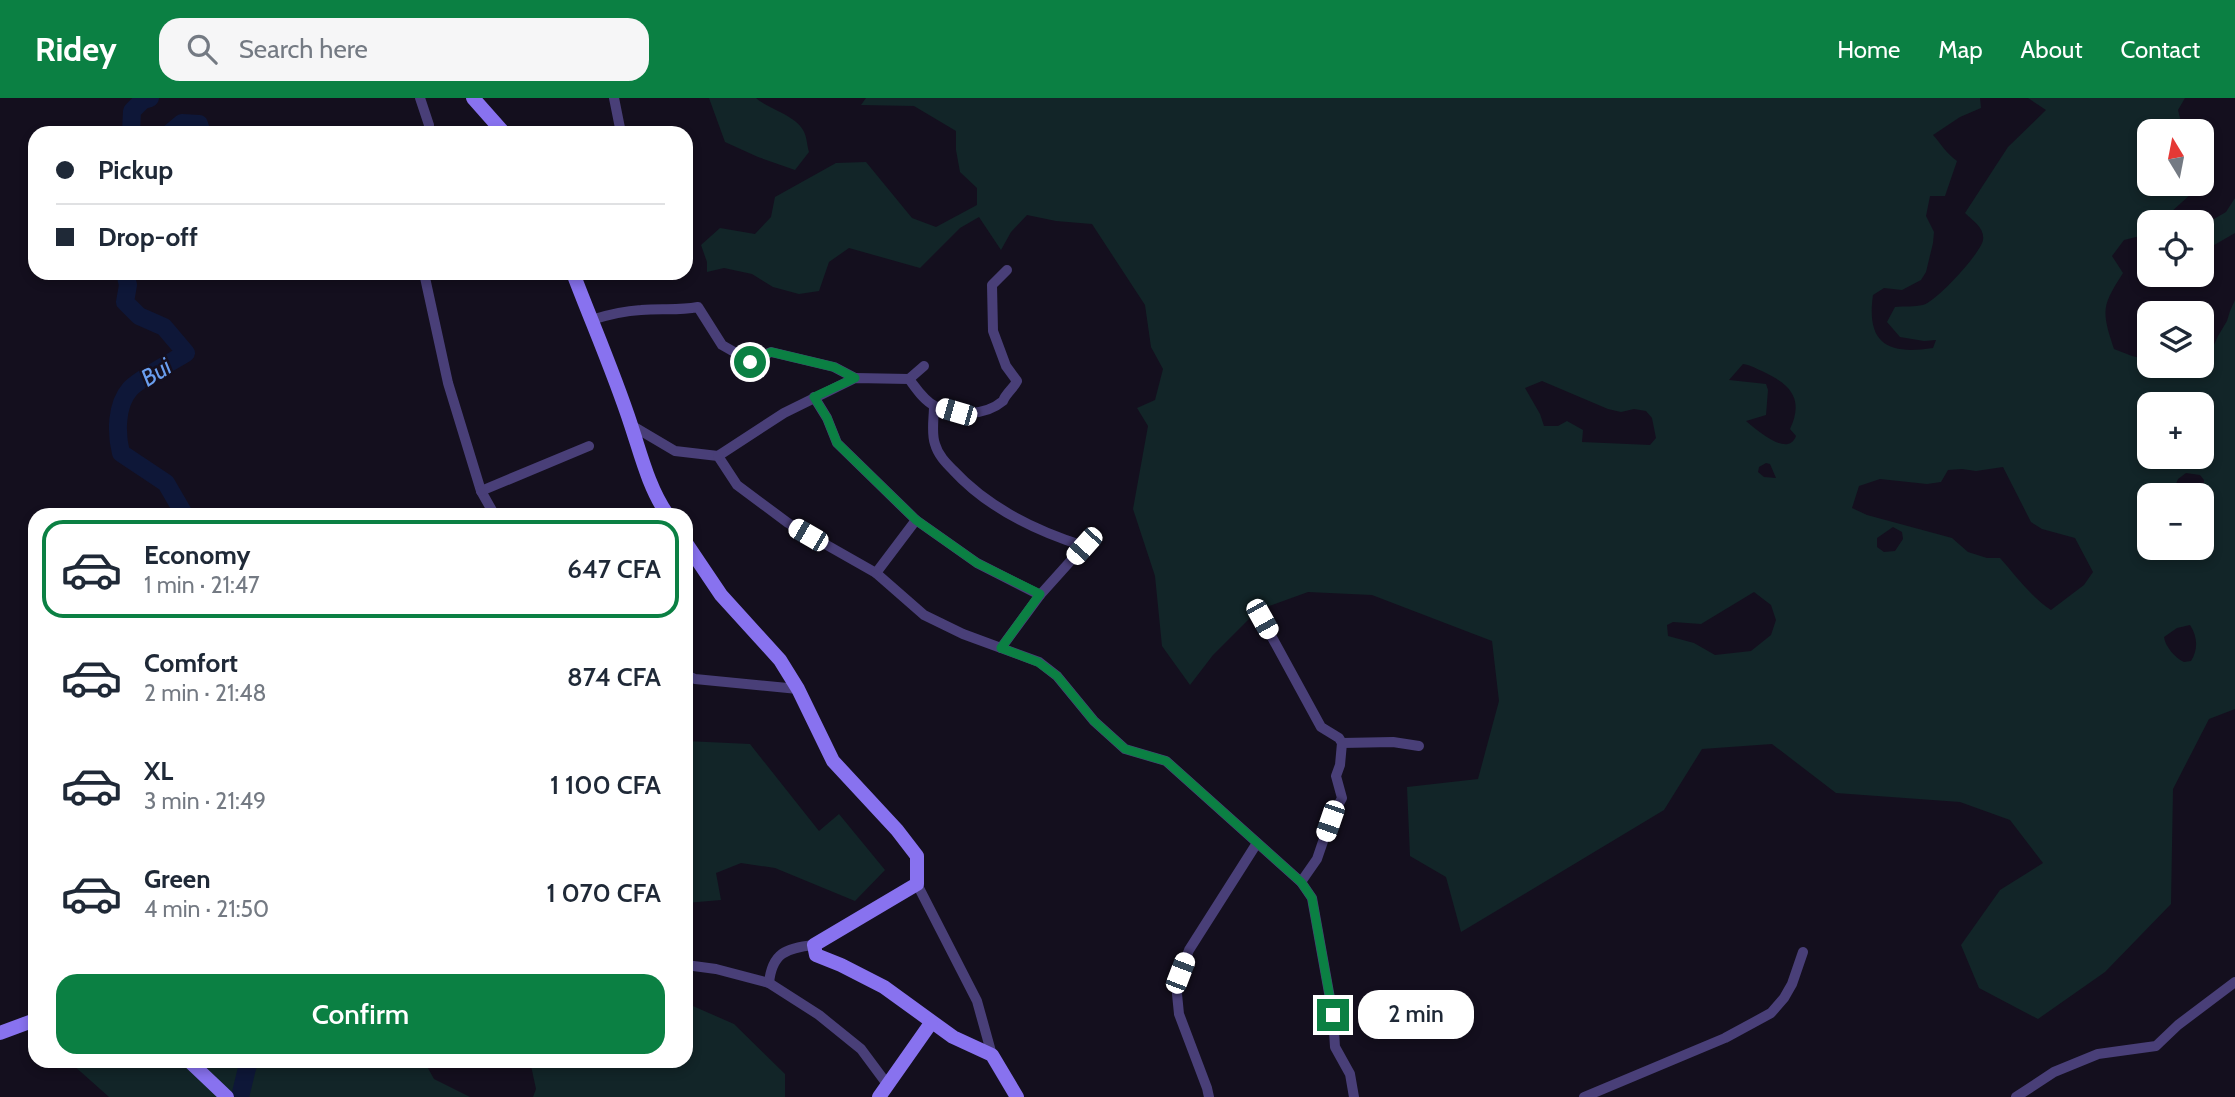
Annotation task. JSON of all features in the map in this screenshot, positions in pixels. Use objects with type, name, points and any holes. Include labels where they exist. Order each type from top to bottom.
[{"type":"street","points":[[420,98],[429,126]]},
{"type":"street","points":[[473,98],[498,126]]},
{"type":"street","points":[[614,98],[620,126]]},
{"type":"street","points":[[909,379],[934,406],[956,412],[976,413],[999,404],[1013,389],[1017,381],[1006,366],[993,331],[992,285],[1007,270]]},
{"type":"street","points":[[426,280],[448,383],[481,491],[491,508]]},
{"type":"street","points":[[576,280],[631,425],[659,508]]},
{"type":"street","points":[[591,320],[643,309],[679,311],[698,307],[722,345],[750,362],[771,352],[834,367],[855,378]]},
{"type":"street","points":[[631,425],[675,451],[718,456],[754,431],[814,397],[855,378],[909,379],[924,366]]},
{"type":"street","points":[[814,397],[827,418],[837,443],[916,520],[977,563],[1040,594]]},
{"type":"street","points":[[934,406],[934,443],[941,457],[964,482],[1005,512],[1030,526],[1084,546],[1040,594],[1001,648]]},
{"type":"street","points":[[481,491],[589,446]]},
{"type":"street","points":[[718,456],[737,485],[788,523],[876,573],[924,615],[963,634],[1038,662],[1057,676],[1094,721],[1125,749],[1166,761],[1301,882],[1312,898],[1333,1015],[1335,1047],[1350,1074],[1354,1097]]},
{"type":"street","points":[[876,573],[916,520]]},
{"type":"street","points":[[693,554],[720,595],[780,660],[798,689],[833,761],[897,830],[917,856],[917,884],[977,1002],[992,1055],[1017,1097]]},
{"type":"street","points":[[1262,619],[1321,727],[1339,738],[1342,743],[1336,776],[1342,798],[1330,821],[1317,859],[1301,882]]},
{"type":"street","points":[[693,678],[798,689]]},
{"type":"street","points":[[1342,743],[1419,746]]},
{"type":"street","points":[[1209,1097],[1179,1014],[1177,994],[1180,973],[1189,950],[1257,843]]},
{"type":"street","points":[[769,983],[771,966],[782,953],[796,947],[814,945],[917,884]]},
{"type":"street","points":[[814,945],[816,955],[884,987],[953,1037],[992,1055]]},
{"type":"street","points":[[1584,1097],[1725,1038],[1771,1013],[1792,984],[1803,952]]},
{"type":"street","points":[[693,966],[769,983],[819,1015],[861,1049],[887,1084]]},
{"type":"street","points":[[2016,1097],[2054,1072],[2098,1054],[2156,1046],[2178,1025],[2235,982]]},
{"type":"street","points":[[0,1033],[28,1023]]},
{"type":"street","points":[[879,1097],[931,1023]]},
{"type":"street","points":[[196,1068],[227,1097]]},
{"type":"green space","points":[[709,98],[756,98],[799,125],[805,135],[809,152],[795,170],[725,142]]},
{"type":"green space","points":[[866,98],[1980,98],[1981,108],[1960,117],[1933,135],[1957,161],[1945,196],[1930,196],[1926,216],[1934,232],[1926,272],[1921,280],[1902,290],[1884,288],[1873,295],[1873,325],[1877,335],[1892,347],[1917,350],[1933,348],[1936,340],[1900,337],[1887,322],[1895,307],[1923,305],[1938,295],[1967,265],[1980,246],[1983,240],[1982,232],[1965,213],[2008,147],[2046,110],[2028,98],[2185,98],[2178,110],[2180,119],[2137,119],[2137,196],[2189,196],[2173,210],[2137,210],[2137,237],[2124,240],[2112,256],[2123,273],[2107,301],[2106,309],[2107,325],[2114,349],[2137,357],[2137,378],[2214,378],[2214,345],[2235,300],[2235,709],[2209,719],[2173,789],[2171,904],[2105,972],[2038,1019],[1979,988],[1961,945],[2000,890],[2043,863],[2010,820],[1960,802],[1836,793],[1772,744],[1702,749],[1664,810],[1461,932],[1446,877],[1410,856],[1407,787],[1478,779],[1499,701],[1492,641],[1372,595],[1308,592],[1258,610],[1213,655],[1190,685],[1162,646],[1155,576],[1133,509],[1148,426],[1137,408],[1155,400],[1163,369],[1151,347],[1145,305],[1092,224],[1027,215],[1011,232],[1001,250],[979,217],[960,228],[920,268],[849,248],[829,262],[819,291],[799,294],[773,287],[752,274],[724,268],[707,272],[707,262],[701,245],[720,228],[755,234],[771,217],[775,197],[836,163],[866,162],[912,218],[936,227],[977,205],[977,188],[960,172],[956,131],[914,106],[861,105]],"holes":[[[1743,364],[1773,377],[1788,388],[1796,409],[1790,429],[1796,436],[1792,442],[1786,444],[1772,440],[1746,421],[1766,415],[1766,384],[1729,380]],[[1542,381],[1608,409],[1621,412],[1634,409],[1646,411],[1652,418],[1656,438],[1650,445],[1582,442],[1583,430],[1567,421],[1558,426],[1544,426],[1525,388]],[[1770,464],[1776,478],[1764,477],[1758,472],[1759,467]],[[2003,467],[2031,522],[2042,529],[2075,538],[2093,572],[2084,585],[2051,610],[2030,593],[2000,558],[1987,558],[1968,552],[1952,538],[1867,515],[1852,508],[1859,486],[1880,479],[1927,484],[1941,482],[1948,470],[1976,471]],[[1893,527],[1902,532],[1903,539],[1895,551],[1884,552],[1877,547],[1877,538]],[[1754,592],[1771,605],[1776,620],[1771,635],[1751,651],[1715,655],[1694,643],[1668,636],[1667,625],[1673,622],[1701,624]],[[2190,625],[2196,643],[2191,661],[2184,662],[2177,658],[2168,648],[2164,637],[2177,628]]]},
{"type":"green space","points":[[2235,198],[2235,233],[2214,245],[2214,219],[2226,212]]},
{"type":"green space","points":[[693,741],[750,744],[819,831],[839,814],[885,870],[855,901],[775,868],[741,863],[716,873],[721,900],[693,902]]},
{"type":"green space","points":[[693,1006],[734,1024],[785,1074],[785,1097],[533,1097],[536,1089],[532,1068],[693,1068]]},
{"type":"green space","points":[[76,1068],[428,1068],[434,1079],[470,1097],[109,1097]]},
{"type":"waterway","name":"Bui","points":[[131,126],[132,111],[143,100],[150,98]]},
{"type":"waterway","name":"Bui","points":[[178,126],[182,123],[200,126]]},
{"type":"waterway","name":"Bui","points":[[127,280],[125,302],[139,316],[164,327],[186,353],[141,380],[125,396],[118,419],[121,453],[166,483],[181,508]]},
{"type":"waterway","name":"Bui","points":[[240,1097],[247,1068]]},
{"type":"route","points":[[750,362],[771,352],[834,367],[855,378],[814,397],[827,418],[837,443],[916,520],[977,563],[1040,594],[1001,648],[1038,662],[1057,676],[1094,721],[1125,749],[1166,761],[1301,882],[1312,898],[1333,1015]]}]
